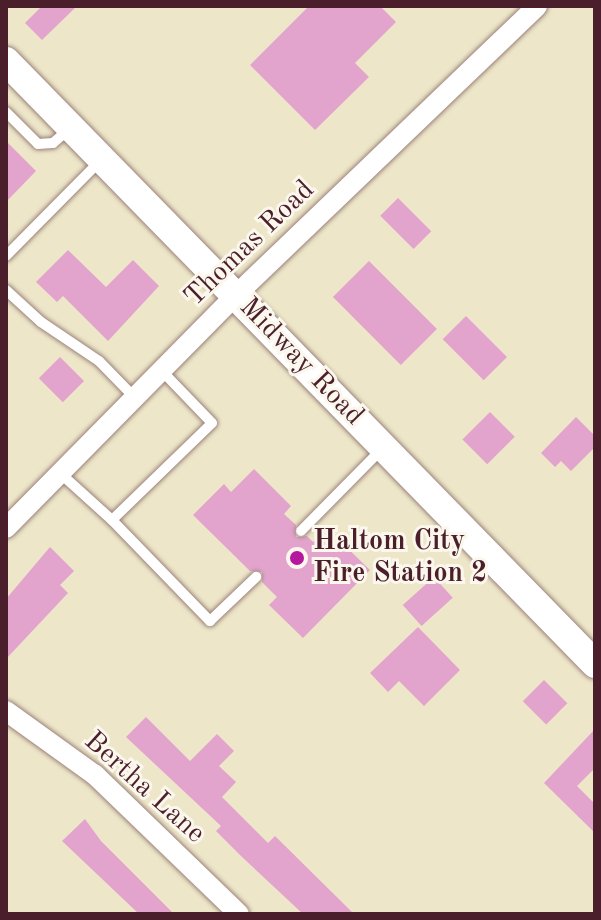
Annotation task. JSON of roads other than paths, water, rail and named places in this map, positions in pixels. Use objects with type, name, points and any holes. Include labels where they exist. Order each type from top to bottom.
[{"type":"main road","name":"Midway Road","points":[[9,69],[72,127],[595,664]]},
{"type":"street","name":"Thomas Road","points":[[6,528],[236,295],[537,6]]},
{"type":"street","name":"Bertha Lane","points":[[6,711],[95,775],[239,914]]},
{"type":"lane","points":[[6,112],[38,144],[53,143],[72,127]]},
{"type":"lane","points":[[6,256],[102,158]]},
{"type":"lane","points":[[6,290],[41,322],[99,361],[135,398]]},
{"type":"lane","points":[[112,520],[212,423],[162,371]]},
{"type":"lane","points":[[301,531],[384,447]]},
{"type":"lane","points":[[60,473],[112,520],[210,621],[256,577]]},
{"type":"place","name":"Haltom City Fire Station 2","points":[[297,558]]}]
